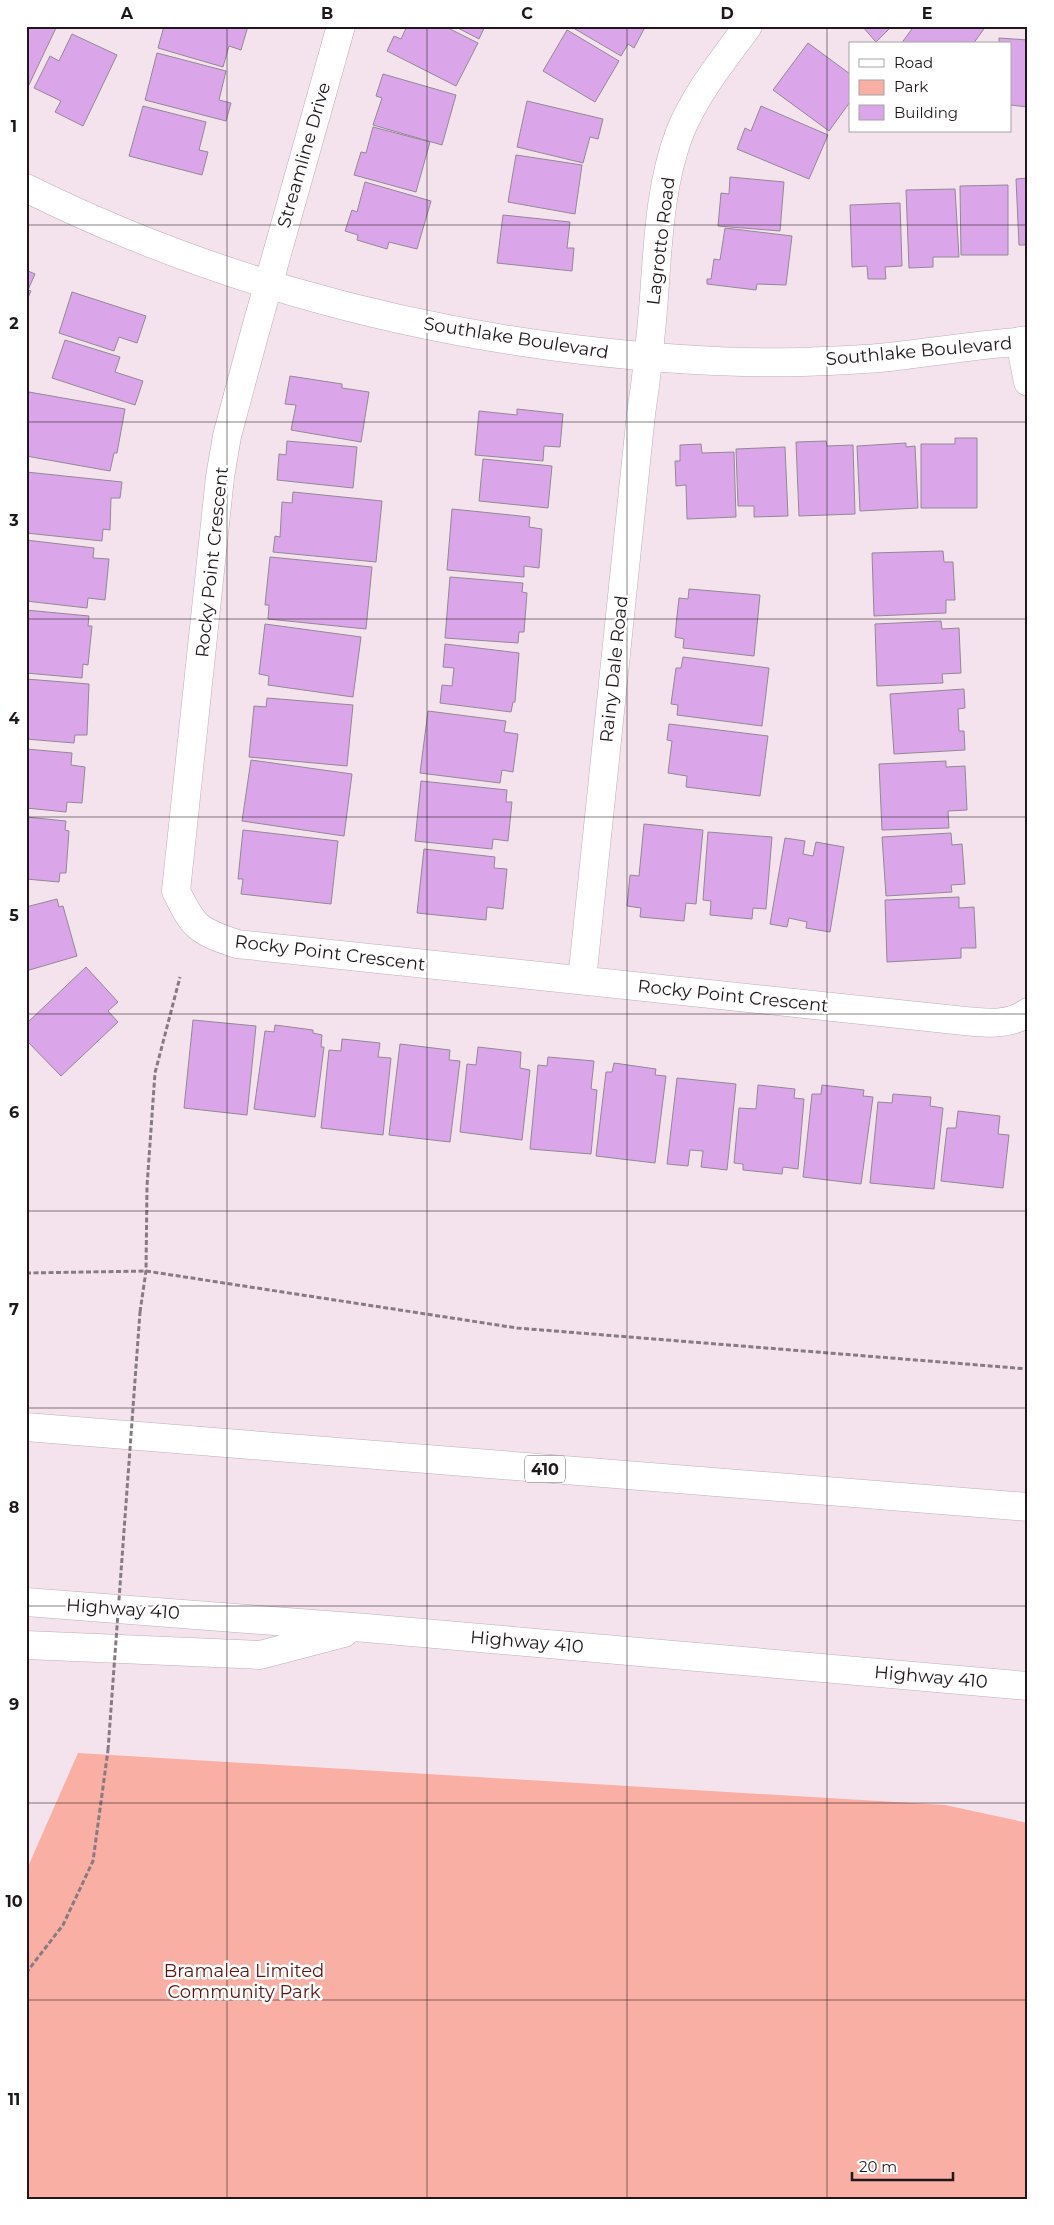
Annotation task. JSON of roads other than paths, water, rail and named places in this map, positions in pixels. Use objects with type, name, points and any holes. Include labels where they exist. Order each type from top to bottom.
[{"type":"main road","name":"Streamline Drive","points":[[268,284],[341,26]]},
{"type":"main road","name":"Lagrotto Road","points":[[649,358],[657,245],[668,171],[680,131],[703,88],[748,26]]},
{"type":"main road","name":"Southlake Boulevard","points":[[26,188],[88,219],[268,284],[329,302],[456,331],[512,341],[649,358],[799,362],[886,357],[1024,341]]},
{"type":"main road","name":"Rocky Point Crescent","points":[[268,284],[227,436],[220,477],[176,891],[190,920],[207,934],[237,944],[966,1021],[995,1023],[1020,1018],[1028,1012]]},
{"type":"main road","points":[[1024,341],[1028,382]]},
{"type":"main road","name":"Rainy Dale Road","points":[[582,980],[639,434],[649,358]]},
{"type":"main road","name":"410","points":[[26,1427],[1028,1507]]},
{"type":"main road","name":"Highway 410","points":[[26,1602],[366,1628],[1028,1686]]},
{"type":"main road","points":[[26,1645],[260,1655],[366,1628]]},
{"type":"park label","name":"Bramalea Limited Community Park","points":[[244,1981]]}]
